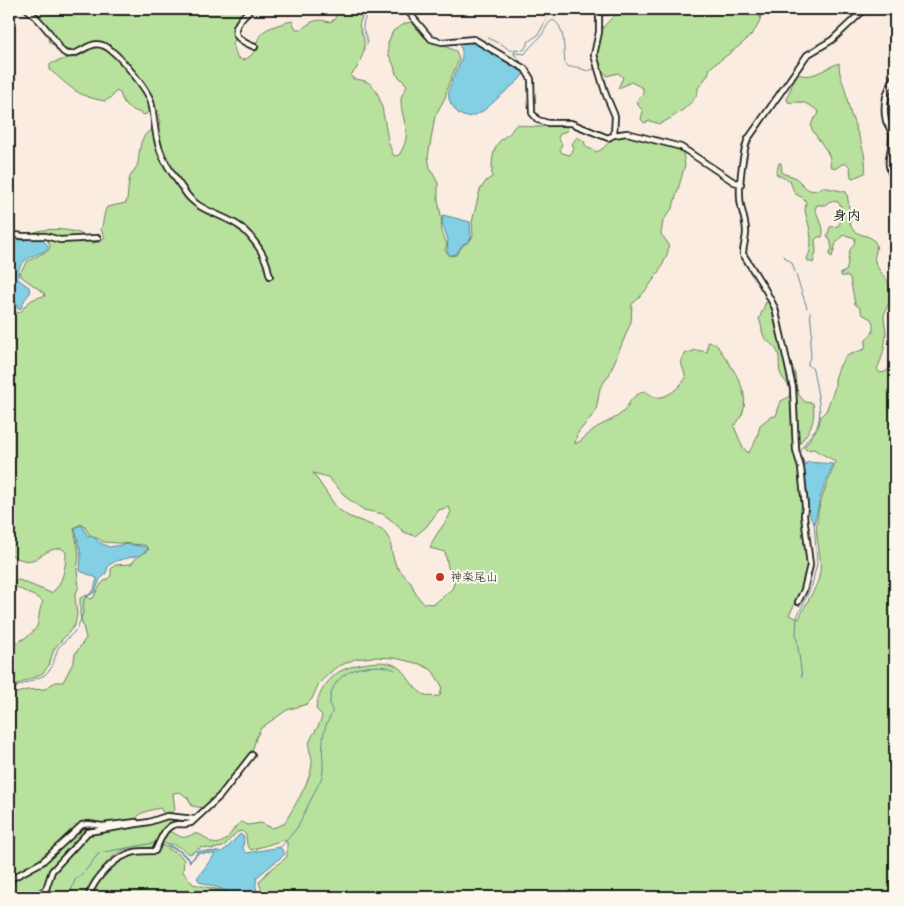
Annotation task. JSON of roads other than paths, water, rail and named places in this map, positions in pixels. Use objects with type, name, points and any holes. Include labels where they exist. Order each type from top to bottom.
[{"type":"street","points":[[27,9],[47,29],[66,54],[72,54],[91,45],[98,44],[112,50],[148,94],[159,150],[186,194],[194,203],[230,221],[247,233],[264,256],[270,276]]},
{"type":"street","points":[[251,9],[239,21],[236,28],[240,39],[255,47]]},
{"type":"street","points":[[406,9],[431,40],[442,42],[474,39],[524,69],[531,79],[532,113],[538,120],[548,123],[574,124],[608,138],[627,133],[681,147],[734,182],[741,184]]},
{"type":"street","points":[[599,9],[599,32],[594,55],[606,95],[615,116],[614,135]]},
{"type":"street","points":[[798,602],[804,590],[810,565],[801,468],[796,450],[793,388],[775,308],[743,254],[746,231],[739,196],[744,154],[748,139],[811,52],[832,40],[865,9]]},
{"type":"street","points":[[895,76],[887,91],[884,103],[886,121],[892,135],[888,163],[895,182]]},
{"type":"street","points":[[9,234],[46,236],[60,240],[98,238]]},
{"type":"street","points":[[88,897],[90,890],[102,873],[118,860],[135,852],[155,851],[167,828],[171,825],[189,825],[220,796],[252,755]]},
{"type":"street","points":[[35,897],[46,889],[52,871],[88,832],[139,824],[167,816],[194,819]]},
{"type":"street","points":[[9,880],[42,862],[82,825],[102,826],[136,822],[139,824]]},
{"type":"water","points":[[468,42],[478,45],[524,73],[487,108],[473,116],[467,117],[455,110],[449,100],[449,92],[461,58],[462,51],[459,45]]},
{"type":"water","points":[[443,215],[470,222],[471,238],[463,244],[456,254],[451,255],[447,252],[448,240],[442,223]]},
{"type":"water","points":[[41,237],[48,246],[47,250],[26,260],[19,268],[19,280],[29,287],[30,293],[21,308],[18,309],[9,285],[9,238],[23,240]]},
{"type":"water","points":[[808,462],[833,464],[821,495],[814,524],[806,496],[804,465]]},
{"type":"water","points":[[82,525],[87,535],[94,537],[109,547],[127,544],[148,549],[140,555],[116,561],[109,565],[105,575],[100,579],[95,592],[85,598],[94,590],[97,578],[80,571],[81,554],[75,529]]},
{"type":"water","points":[[240,834],[244,837],[243,849],[247,853],[280,847],[285,854],[257,877],[256,888],[263,897],[237,897],[222,889],[200,882],[197,878],[215,854],[199,853],[191,861],[198,851],[221,852]]},
{"type":"water","points":[[167,844],[182,852],[191,861],[179,851],[167,846]]},
{"type":"waterway","points":[[367,45],[363,25],[370,9]]},
{"type":"waterway","points":[[526,68],[514,54],[515,49],[524,50],[529,41],[538,35],[550,13],[545,9]]},
{"type":"waterway","points":[[515,53],[525,54],[553,20],[557,23],[562,33],[565,63],[569,67],[576,67]]},
{"type":"waterway","points":[[488,38],[498,43]]},
{"type":"waterway","points":[[499,42],[508,49]]},
{"type":"waterway","points":[[509,50],[514,50]]},
{"type":"waterway","points":[[577,67],[587,71],[594,69],[595,66]]},
{"type":"waterway","points":[[783,256],[792,263],[807,308]]},
{"type":"waterway","points":[[806,464],[802,459],[802,448],[816,429],[820,412],[813,369],[808,365],[811,356],[812,332],[810,312]]},
{"type":"waterway","points":[[802,677],[796,633],[797,617],[812,585],[817,563],[814,522]]},
{"type":"waterway","points":[[9,689],[45,675],[52,667],[58,648],[77,629],[83,613],[84,599],[87,597]]},
{"type":"waterway","points":[[280,848],[297,828],[322,777],[323,735],[332,713],[331,695],[336,683],[346,674],[365,667],[377,666],[395,670]]},
{"type":"waterway","points":[[69,897],[75,880],[86,870],[99,853],[154,843]]},
{"type":"place","name":"神楽尾山","points":[[440,577]]},
{"type":"district","name":"身内","points":[[847,215]]}]
